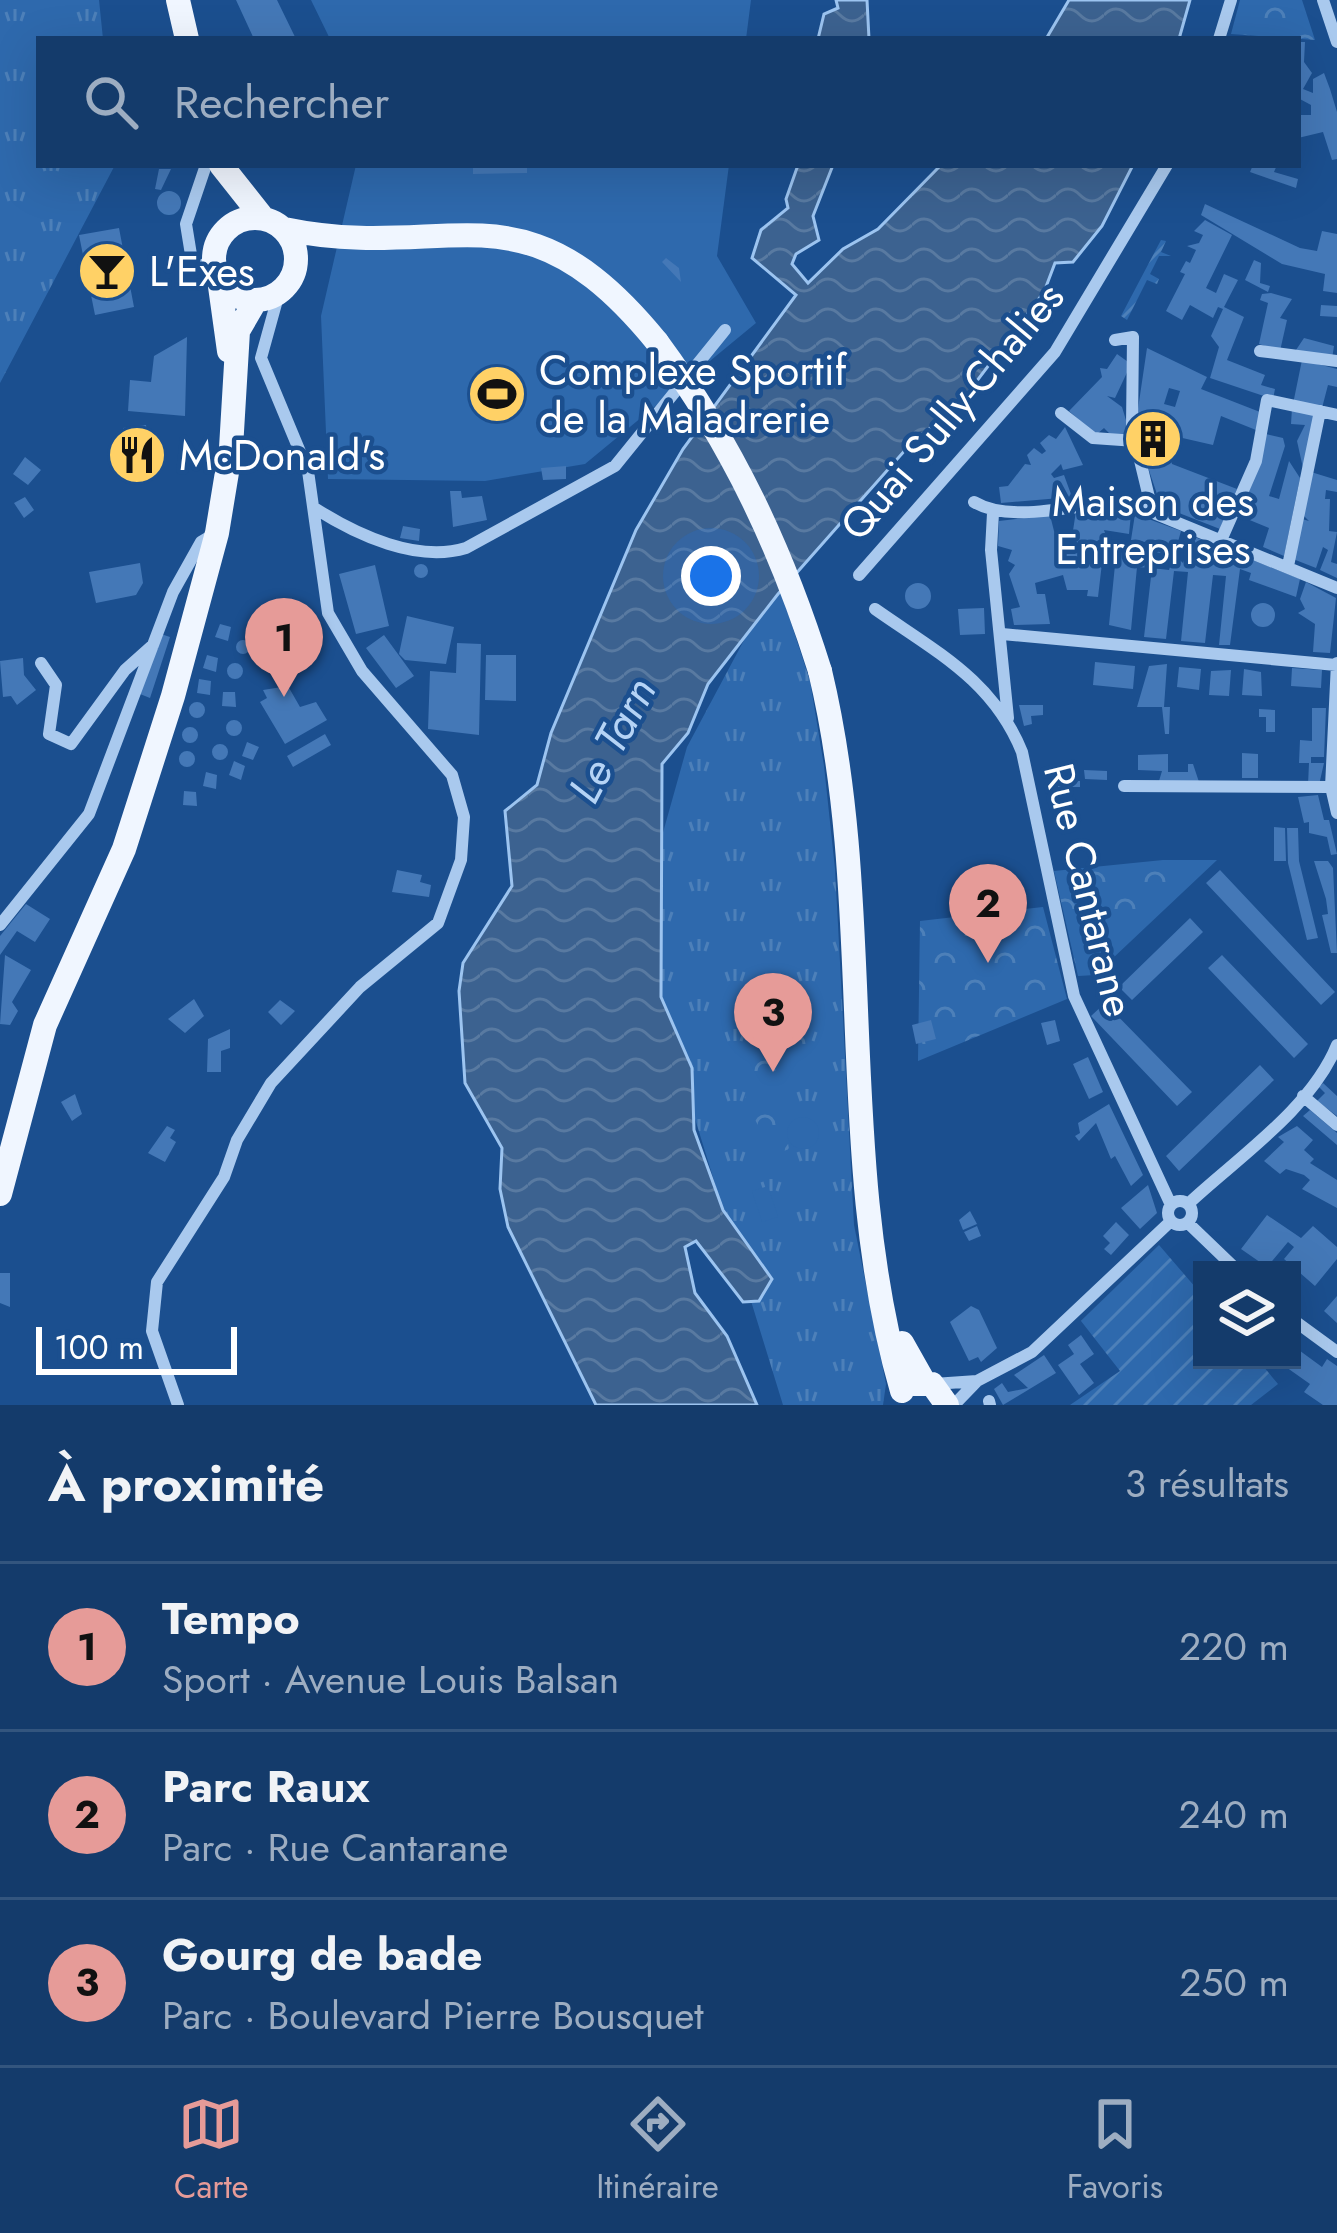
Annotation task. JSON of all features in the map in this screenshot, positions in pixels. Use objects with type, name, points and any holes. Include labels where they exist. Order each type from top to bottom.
[{"type":"main road","points":[[178,0],[189,36]]},
{"type":"main road","points":[[189,0],[190,36]]},
{"type":"main road","points":[[221,168],[231,225]]},
{"type":"main road","points":[[223,168],[292,241],[295,268]]},
{"type":"main road","points":[[234,383],[216,270],[221,235],[231,225],[274,224],[364,237],[485,233],[542,247],[594,276],[658,342],[750,487],[780,553],[820,671],[834,730],[846,825],[864,1170],[879,1278],[914,1390],[951,1405]]},
{"type":"main road","points":[[0,1194],[45,1025],[136,816],[217,533],[231,448],[238,331],[295,268],[364,237]]},
{"type":"main road","points":[[216,270],[235,295],[267,304]]},
{"type":"street","points":[[1221,36],[1231,0]]},
{"type":"street","points":[[1322,0],[1337,42]]},
{"type":"street","points":[[205,168],[187,224],[193,267],[216,270]]},
{"type":"street","name":"Quai Sully-Chalies","points":[[859,575],[1055,352],[1166,168]]},
{"type":"street","points":[[178,1405],[152,1330],[157,1282],[224,1177],[237,1139],[272,1083],[360,987],[438,923],[461,860],[464,817],[452,775],[362,671],[328,613],[308,471],[261,358],[267,304]]},
{"type":"street","points":[[316,509],[359,536],[446,554],[466,548],[615,466],[725,330]]},
{"type":"street","points":[[1115,340],[1133,337],[1136,441],[1152,510]]},
{"type":"street","points":[[1260,351],[1337,361]]},
{"type":"street","points":[[1222,538],[1256,461],[1267,400],[1337,415]]},
{"type":"street","points":[[1288,566],[1320,412]]},
{"type":"street","points":[[1060,413],[1093,438],[1136,441]]},
{"type":"street","points":[[974,502],[993,513],[1101,500],[1152,510],[1337,588]]},
{"type":"street","name":"Rue Cantarane","points":[[993,513],[991,550],[1008,718]]},
{"type":"street","points":[[0,925],[89,814],[189,560],[201,542],[217,533]]},
{"type":"street","name":"Rue Cantarane","points":[[875,609],[982,683],[1008,718],[1022,752],[1074,996],[1171,1205]]},
{"type":"street","points":[[1002,634],[1337,664],[1331,787],[1337,813]]},
{"type":"street","points":[[41,663],[56,685],[49,734],[71,744],[125,670],[154,645]]},
{"type":"street","points":[[1124,786],[1331,787]]},
{"type":"street","points":[[1171,1221],[1171,1205],[1188,1204],[1303,1096],[1327,1070],[1337,1046]]},
{"type":"street","points":[[1303,1096],[1337,1125]]},
{"type":"street","points":[[1188,1204],[1188,1222]]},
{"type":"street","points":[[951,1405],[977,1381],[1032,1352],[1171,1221],[1188,1222],[1228,1261]]},
{"type":"street","points":[[1301,1326],[1337,1352]]},
{"type":"street","points":[[914,1390],[977,1381]]},
{"type":"green space","points":[[0,0],[99,0],[103,36],[36,36],[36,168],[113,168],[0,383]]},
{"type":"green space","points":[[311,0],[751,0],[746,36],[329,36]]},
{"type":"green space","points":[[1240,0],[1302,0],[1315,40],[1301,36],[1231,34]]},
{"type":"green space","name":"Complexe Sportif de la Maladrerie","points":[[355,168],[729,168],[717,256],[756,323],[585,464],[485,481],[328,479],[321,316]]},
{"type":"green space","points":[[1161,240],[1166,241],[1161,252],[1171,256],[1159,256],[1150,274],[1159,279],[1157,284],[1147,280],[1127,320],[1121,316]]},
{"type":"green space","points":[[781,592],[810,681],[824,766],[835,869],[854,1225],[886,1384],[883,1405],[783,1405],[653,982],[657,854],[687,747],[750,629]]},
{"type":"green space","points":[[1163,860],[1217,860],[1095,975],[1078,976],[1054,871]]},
{"type":"green space","points":[[1043,907],[1067,999],[918,1061],[920,921]]},
{"type":"green space","points":[[761,982],[800,1001],[809,1031],[810,1062],[790,1082],[783,1100],[789,1149],[774,1155],[745,1101],[756,1021],[770,994]]},
{"type":"green space","points":[[803,1117],[814,1122],[819,1133],[814,1144],[803,1149],[792,1144],[787,1133],[792,1122]]},
{"type":"green space","points":[[768,1186],[778,1217],[762,1222],[752,1191]]},
{"type":"green space","points":[[1159,1245],[1193,1285],[1193,1369],[1266,1369],[1278,1384],[1251,1405],[1070,1405],[1120,1371],[1081,1321]]},
{"type":"water","points":[[836,0],[867,0],[869,36],[819,36],[824,14],[838,8]]},
{"type":"water","points":[[1069,0],[1190,0],[1180,36],[1048,36]]},
{"type":"water","name":"Le Tarn","points":[[797,168],[832,168],[813,216],[819,240],[796,254],[792,264],[808,283],[843,249],[878,229],[938,168],[1131,168],[1102,226],[1073,262],[1055,263],[1044,292],[955,410],[914,440],[778,594],[708,684],[688,733],[662,764],[661,997],[692,1068],[694,1130],[723,1210],[772,1279],[759,1301],[743,1302],[696,1241],[685,1247],[695,1293],[727,1336],[757,1405],[596,1405],[508,1227],[500,1189],[502,1148],[465,1083],[459,991],[463,963],[512,886],[505,811],[537,785],[551,733],[636,530],[683,449],[796,295],[752,258],[761,230],[788,208],[786,199]]},
{"type":"building","points":[[236,0],[277,0],[295,36],[253,36]]},
{"type":"building","points":[[1301,42],[1305,42],[1304,62],[1312,73],[1303,89],[1313,93],[1313,79],[1324,73],[1330,89],[1337,112],[1337,159],[1332,160],[1323,132],[1301,137],[1301,115],[1311,115],[1311,105],[1301,100]]},
{"type":"building","points":[[473,168],[527,168],[527,173],[473,174]]},
{"type":"building","points":[[1252,168],[1276,168],[1274,172],[1298,179],[1296,188],[1250,172]]},
{"type":"building","points":[[159,169],[171,169],[161,190],[155,189]]},
{"type":"building","points":[[169,191],[178,194],[178,212],[169,215],[160,212],[157,203],[160,194]]},
{"type":"building","points":[[1205,204],[1300,248],[1317,251],[1322,231],[1337,234],[1337,293],[1323,291],[1325,274],[1282,264],[1201,215]]},
{"type":"building","points":[[1205,220],[1232,235],[1206,288],[1216,293],[1224,274],[1238,280],[1224,307],[1244,317],[1227,360],[1265,375],[1261,385],[1275,389],[1273,399],[1210,378],[1219,347],[1211,336],[1223,309],[1218,307],[1213,318],[1190,305],[1182,320],[1166,311],[1185,274],[1180,272],[1196,250],[1187,246],[1199,243],[1203,235],[1194,231]]},
{"type":"building","name":"L'Exes","points":[[119,228],[134,307],[95,315],[79,235]]},
{"type":"building","points":[[666,258],[679,268],[681,282],[662,262]]},
{"type":"building","points":[[1254,260],[1261,263],[1260,283],[1270,286],[1268,292],[1245,280]]},
{"type":"building","points":[[1262,294],[1292,299],[1280,318],[1287,320],[1280,351],[1259,344],[1268,303],[1260,300]]},
{"type":"building","points":[[1321,305],[1337,306],[1337,317],[1320,316]]},
{"type":"building","points":[[187,337],[185,416],[128,411],[130,380],[151,382],[154,356]]},
{"type":"building","points":[[1304,338],[1334,346],[1332,359],[1294,353]]},
{"type":"building","name":"Maison des Entreprises","points":[[1147,348],[1207,377],[1201,389],[1260,412],[1256,430],[1221,416],[1213,445],[1165,434],[1172,464],[1237,489],[1220,529],[1161,506],[1135,429]],"holes":[[[1169,388],[1180,391],[1175,407],[1164,404]]]},
{"type":"building","points":[[1117,354],[1131,364],[1115,398],[1107,396],[1122,407],[1131,437],[1114,438],[1104,428],[1096,435],[1069,411],[1102,377],[1100,368],[1107,369]]},
{"type":"building","points":[[1302,360],[1337,369],[1337,387],[1328,385],[1322,408],[1293,404]]},
{"type":"building","points":[[1292,408],[1315,413],[1303,468],[1297,441],[1305,425],[1291,424]]},
{"type":"building","name":"McDonald's","points":[[146,425],[153,477],[126,480],[123,428]]},
{"type":"building","points":[[1065,427],[1083,465],[1063,470],[1061,464],[1051,474],[1054,478],[1064,475],[1072,497],[1001,503],[999,487],[1008,486],[1025,464],[1031,465],[1027,455],[1034,448],[1042,454],[1046,451],[1040,443],[1049,435],[1056,439]]},
{"type":"building","points":[[1262,433],[1283,438],[1285,446],[1269,496],[1279,499],[1289,461],[1300,478],[1284,556],[1263,547],[1269,528],[1235,514]]},
{"type":"building","points":[[25,457],[41,470],[28,485],[13,474]]},
{"type":"building","points":[[566,466],[566,479],[543,480],[541,468]]},
{"type":"building","points":[[1311,472],[1337,480],[1337,492],[1326,490],[1325,499],[1330,499],[1329,531],[1337,532],[1331,562],[1337,564],[1337,578],[1320,570],[1328,550],[1323,547],[1316,568],[1293,559],[1302,519],[1309,521],[1303,515]]},
{"type":"building","points":[[450,491],[461,491],[462,498],[482,496],[487,520],[453,527]]},
{"type":"building","points":[[25,497],[34,510],[24,518],[14,503]]},
{"type":"building","points":[[1106,509],[1131,514],[1129,534],[1104,530],[1110,548],[1152,557],[1151,568],[1137,567],[1131,630],[1109,625],[1115,565],[1102,563],[1098,597],[1087,596],[1088,590],[1067,590],[1063,575],[1035,583],[1037,594],[1045,594],[1050,624],[1014,625],[1011,609],[1020,607],[1009,574],[1015,565],[1008,561],[1012,550],[998,546],[999,521],[1050,515],[1055,535],[1072,537],[1076,511]]},
{"type":"building","points":[[1135,514],[1181,531],[1176,549],[1163,545],[1161,553],[1155,552],[1153,543],[1131,540]]},
{"type":"building","points":[[403,526],[420,529],[419,541],[400,538]]},
{"type":"building","points":[[1187,534],[1300,579],[1296,597],[1249,580],[1251,573],[1240,569],[1230,645],[1219,645],[1226,576],[1213,575],[1205,643],[1181,641],[1188,572],[1174,571],[1166,639],[1144,637],[1152,568],[1169,570],[1174,555],[1183,563],[1190,545],[1183,542]]},
{"type":"building","points":[[140,563],[143,583],[136,595],[96,603],[89,572]]},
{"type":"building","points":[[421,564],[428,571],[421,578],[414,571]]},
{"type":"building","points":[[375,565],[389,626],[356,634],[339,574]]},
{"type":"building","points":[[1306,582],[1336,598],[1330,653],[1313,652],[1315,624],[1298,613],[1305,609],[1300,599]]},
{"type":"building","points":[[918,583],[931,596],[918,609],[905,596]]},
{"type":"building","points":[[1263,603],[1275,615],[1263,627],[1251,615]]},
{"type":"building","points":[[984,608],[985,634],[960,635],[958,609]]},
{"type":"building","points":[[407,616],[454,627],[446,664],[405,660],[399,654]]},
{"type":"building","points":[[220,624],[231,627],[228,641],[215,637]]},
{"type":"building","points":[[161,634],[170,637],[150,698],[140,694]]},
{"type":"building","points":[[384,635],[414,676],[396,688],[366,648]]},
{"type":"building","points":[[243,640],[250,647],[243,654],[236,647]]},
{"type":"building","points":[[457,643],[481,644],[479,735],[428,729],[430,671],[456,673]]},
{"type":"building","points":[[207,655],[218,658],[216,672],[203,668]]},
{"type":"building","points":[[486,655],[516,655],[516,701],[485,700]]},
{"type":"building","points":[[23,658],[24,675],[36,690],[17,705],[11,696],[3,697],[0,661]]},
{"type":"building","points":[[1095,662],[1135,666],[1133,689],[1093,685]]},
{"type":"building","points":[[235,663],[243,671],[235,679],[227,671]]},
{"type":"building","points":[[1167,664],[1164,707],[1137,707],[1149,666]]},
{"type":"building","points":[[1179,667],[1201,669],[1199,690],[1177,687]]},
{"type":"building","points":[[1292,668],[1322,670],[1321,688],[1291,686]]},
{"type":"building","points":[[1244,669],[1261,672],[1262,696],[1242,695]]},
{"type":"building","points":[[1231,670],[1229,696],[1209,695],[1211,671]]},
{"type":"building","points":[[199,679],[211,681],[210,695],[197,693]]},
{"type":"building","points":[[288,686],[300,707],[316,702],[327,720],[285,744],[260,702],[267,698],[263,690]]},
{"type":"building","points":[[223,692],[235,692],[236,707],[222,706]]},
{"type":"building","points":[[197,702],[205,710],[197,718],[189,710]]},
{"type":"building","points":[[1019,705],[1043,705],[1043,715],[1031,716],[1032,724],[1024,726]]},
{"type":"building","points":[[1162,707],[1170,707],[1169,734],[1165,734]]},
{"type":"building","points":[[1312,708],[1326,708],[1324,757],[1311,757],[1311,763],[1324,763],[1319,785],[1308,785],[1309,763],[1299,763],[1300,740],[1312,741]]},
{"type":"building","points":[[1259,709],[1275,710],[1275,732],[1266,732],[1266,717],[1259,717]]},
{"type":"building","points":[[234,720],[242,728],[234,736],[226,728]]},
{"type":"building","points":[[190,727],[198,735],[190,743],[182,735]]},
{"type":"building","points":[[325,734],[331,745],[293,767],[287,756]]},
{"type":"building","points":[[247,742],[259,747],[253,760],[242,756]]},
{"type":"building","points":[[220,744],[228,752],[220,760],[212,752]]},
{"type":"building","points":[[187,751],[195,759],[187,767],[179,759]]},
{"type":"building","points":[[1242,753],[1258,754],[1258,778],[1242,778]]},
{"type":"building","points":[[1168,754],[1168,772],[1188,772],[1188,764],[1193,764],[1199,782],[1159,781],[1162,771],[1138,770],[1138,755]]},
{"type":"building","points":[[234,761],[245,766],[241,780],[229,775]]},
{"type":"building","points":[[1084,770],[1107,771],[1107,780],[1085,779]]},
{"type":"building","points":[[206,772],[217,775],[216,789],[203,786]]},
{"type":"building","points":[[1058,781],[1080,781],[1080,787],[1058,787]]},
{"type":"building","points":[[184,791],[196,792],[197,806],[183,805]]},
{"type":"building","points":[[1318,795],[1337,854],[1331,855],[1327,837],[1309,833],[1309,822],[1304,823],[1298,797]]},
{"type":"building","points":[[1274,827],[1285,828],[1286,861],[1274,861]]},
{"type":"building","points":[[1287,828],[1298,828],[1299,861],[1318,938],[1307,940],[1288,863]]},
{"type":"building","points":[[1314,861],[1328,861],[1333,868],[1337,953],[1331,953],[1322,915],[1328,914],[1326,899]]},
{"type":"building","points":[[397,870],[422,875],[420,882],[431,885],[429,897],[392,892]]},
{"type":"building","points":[[1220,870],[1335,992],[1321,1005],[1206,883]]},
{"type":"building","points":[[26,904],[50,919],[35,942],[17,931],[0,955],[0,936]]},
{"type":"building","points":[[1190,918],[1203,932],[1132,1000],[1119,987]]},
{"type":"building","points":[[5,955],[31,970],[12,1002],[18,1011],[10,1025],[0,1024]]},
{"type":"building","points":[[1222,955],[1308,1044],[1294,1058],[1208,968]]},
{"type":"building","points":[[194,999],[204,1016],[185,1033],[168,1019]]},
{"type":"building","points":[[280,1000],[295,1011],[281,1025],[268,1012]]},
{"type":"building","points":[[1105,1003],[1192,1092],[1177,1106],[1091,1016]]},
{"type":"building","points":[[931,1020],[936,1039],[916,1044],[912,1025]]},
{"type":"building","points":[[1055,1020],[1060,1041],[1047,1045],[1041,1023]]},
{"type":"building","points":[[230,1029],[230,1048],[221,1051],[221,1072],[207,1072],[208,1039]]},
{"type":"building","points":[[1088,1057],[1103,1092],[1089,1099],[1073,1064]]},
{"type":"building","points":[[1260,1065],[1274,1080],[1179,1171],[1166,1156]]},
{"type":"building","points":[[1323,1083],[1337,1096],[1337,1116],[1317,1101],[1325,1093],[1319,1087]]},
{"type":"building","points":[[75,1094],[82,1114],[72,1121],[61,1102]]},
{"type":"building","points":[[1109,1104],[1143,1175],[1131,1186],[1115,1156],[1111,1159],[1096,1123],[1079,1141],[1075,1136],[1080,1133],[1078,1123]]},
{"type":"building","points":[[1310,1110],[1337,1133],[1337,1145],[1303,1116]]},
{"type":"building","points":[[167,1126],[175,1130],[170,1138],[176,1142],[165,1162],[148,1153]]},
{"type":"building","points":[[1297,1126],[1313,1140],[1304,1150],[1314,1159],[1310,1163],[1337,1180],[1337,1208],[1302,1189],[1310,1180],[1304,1175],[1286,1169],[1280,1174],[1264,1161],[1284,1142],[1278,1137]]},
{"type":"building","points":[[1148,1185],[1157,1213],[1140,1229],[1121,1208]]},
{"type":"building","points":[[970,1211],[977,1224],[963,1230],[959,1220]]},
{"type":"building","points":[[1267,1215],[1301,1238],[1313,1226],[1337,1247],[1337,1259],[1315,1286],[1301,1274],[1301,1261],[1284,1259],[1294,1247],[1288,1242],[1272,1261],[1258,1261],[1241,1249]]},
{"type":"building","points":[[1116,1222],[1129,1235],[1111,1255],[1104,1249],[1110,1243],[1103,1236]]},
{"type":"building","points":[[977,1226],[981,1236],[969,1241],[964,1232]]},
{"type":"building","points":[[0,1273],[10,1273],[10,1307],[0,1303]]},
{"type":"building","points":[[1337,1296],[1337,1323],[1324,1311]]},
{"type":"building","points":[[971,1306],[979,1310],[997,1348],[981,1362],[978,1357],[969,1361],[950,1322]]},
{"type":"building","points":[[1081,1335],[1094,1354],[1080,1364],[1094,1383],[1079,1395],[1058,1365],[1074,1354],[1068,1345]]},
{"type":"building","points":[[1301,1352],[1322,1367],[1327,1359],[1337,1366],[1337,1405],[1323,1405],[1304,1392],[1310,1384],[1289,1369],[1301,1369]]},
{"type":"building","points":[[1044,1355],[1056,1373],[1003,1405],[994,1389],[1002,1383],[1008,1392],[1028,1388],[1014,1375]]},
{"type":"place","name":"L'Exes","points":[[107,271]]},
{"type":"place","name":"Complexe Sportif de la Maladrerie","points":[[497,394]]},
{"type":"place","name":"Maison des Entreprises","points":[[1153,439]]},
{"type":"place","name":"McDonald's","points":[[137,455]]},
{"type":"place","name":"Tempo","points":[[284,697]]},
{"type":"place","name":"Parc Raux","points":[[988,963]]},
{"type":"place","name":"Gourg de bade","points":[[773,1072]]}]
